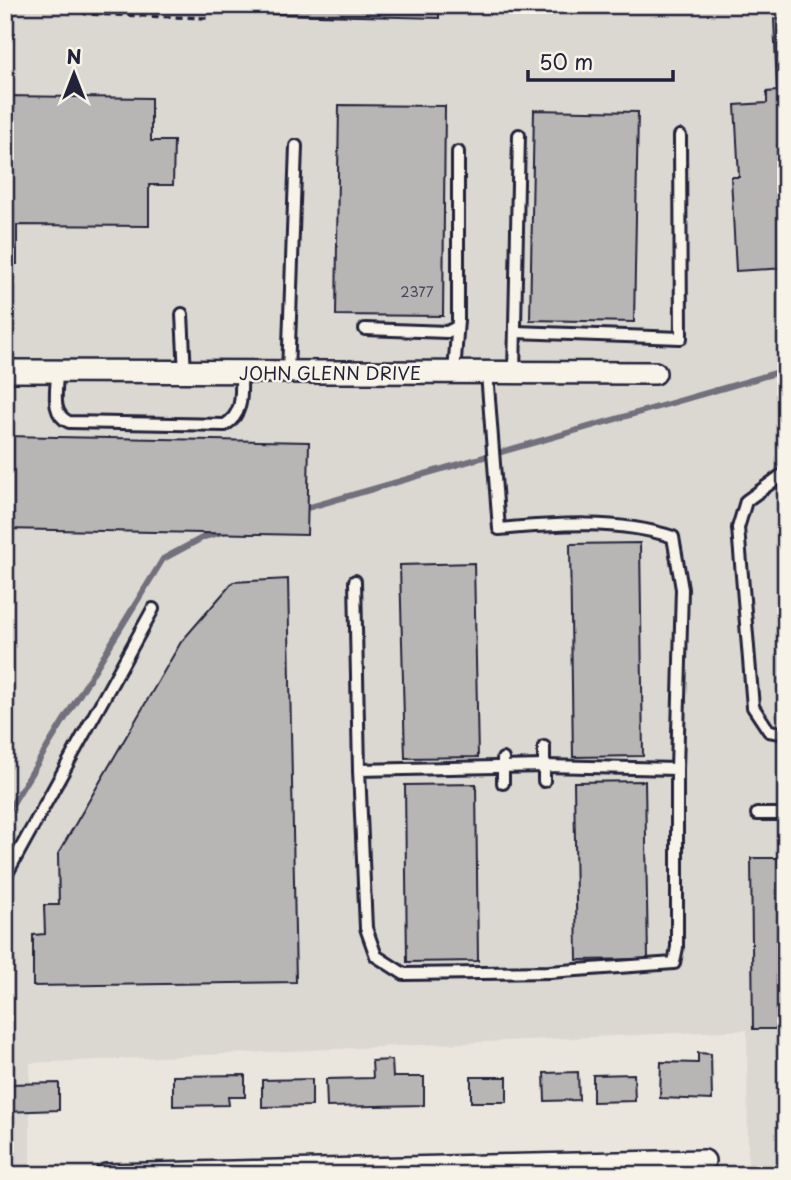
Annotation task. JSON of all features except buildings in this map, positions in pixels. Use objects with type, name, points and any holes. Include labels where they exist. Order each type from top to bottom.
[{"type":"street","name":"JOHN GLENN DRIVE","points":[[5,372],[655,373]]},
{"type":"street","points":[[106,1175],[704,1161]]},
{"type":"lane","points":[[514,373],[519,135]]},
{"type":"lane","points":[[515,332],[681,338],[680,136]]},
{"type":"lane","points":[[288,374],[296,146]]},
{"type":"lane","points":[[454,373],[458,152]]},
{"type":"lane","points":[[182,314],[185,374]]},
{"type":"lane","points":[[365,329],[447,332],[455,328]]},
{"type":"lane","points":[[57,372],[57,412],[69,422],[225,425],[235,419],[241,403],[241,374]]},
{"type":"lane","points":[[355,582],[366,928],[376,956],[404,974],[549,972],[674,963],[677,947],[677,769],[682,589],[673,537],[645,527],[540,526],[499,529],[487,373]]},
{"type":"lane","points":[[786,472],[746,501],[738,528],[753,707],[769,731],[786,734]]},
{"type":"lane","points":[[5,877],[153,609]]},
{"type":"lane","points":[[544,747],[544,780]]},
{"type":"lane","points":[[359,770],[503,763],[677,769]]},
{"type":"lane","points":[[503,763],[503,783]]},
{"type":"lane","points":[[757,814],[786,814]]},
{"type":"path","points":[[70,5],[86,14],[206,18]]},
{"type":"shaded area","points":[[5,5],[786,5],[786,1175],[748,1175],[747,1030],[30,1063],[30,1175],[5,1175]]},
{"type":"waterway","points":[[300,510],[786,370]]},
{"type":"waterway","points":[[5,816],[163,559],[204,537],[226,531]]}]
